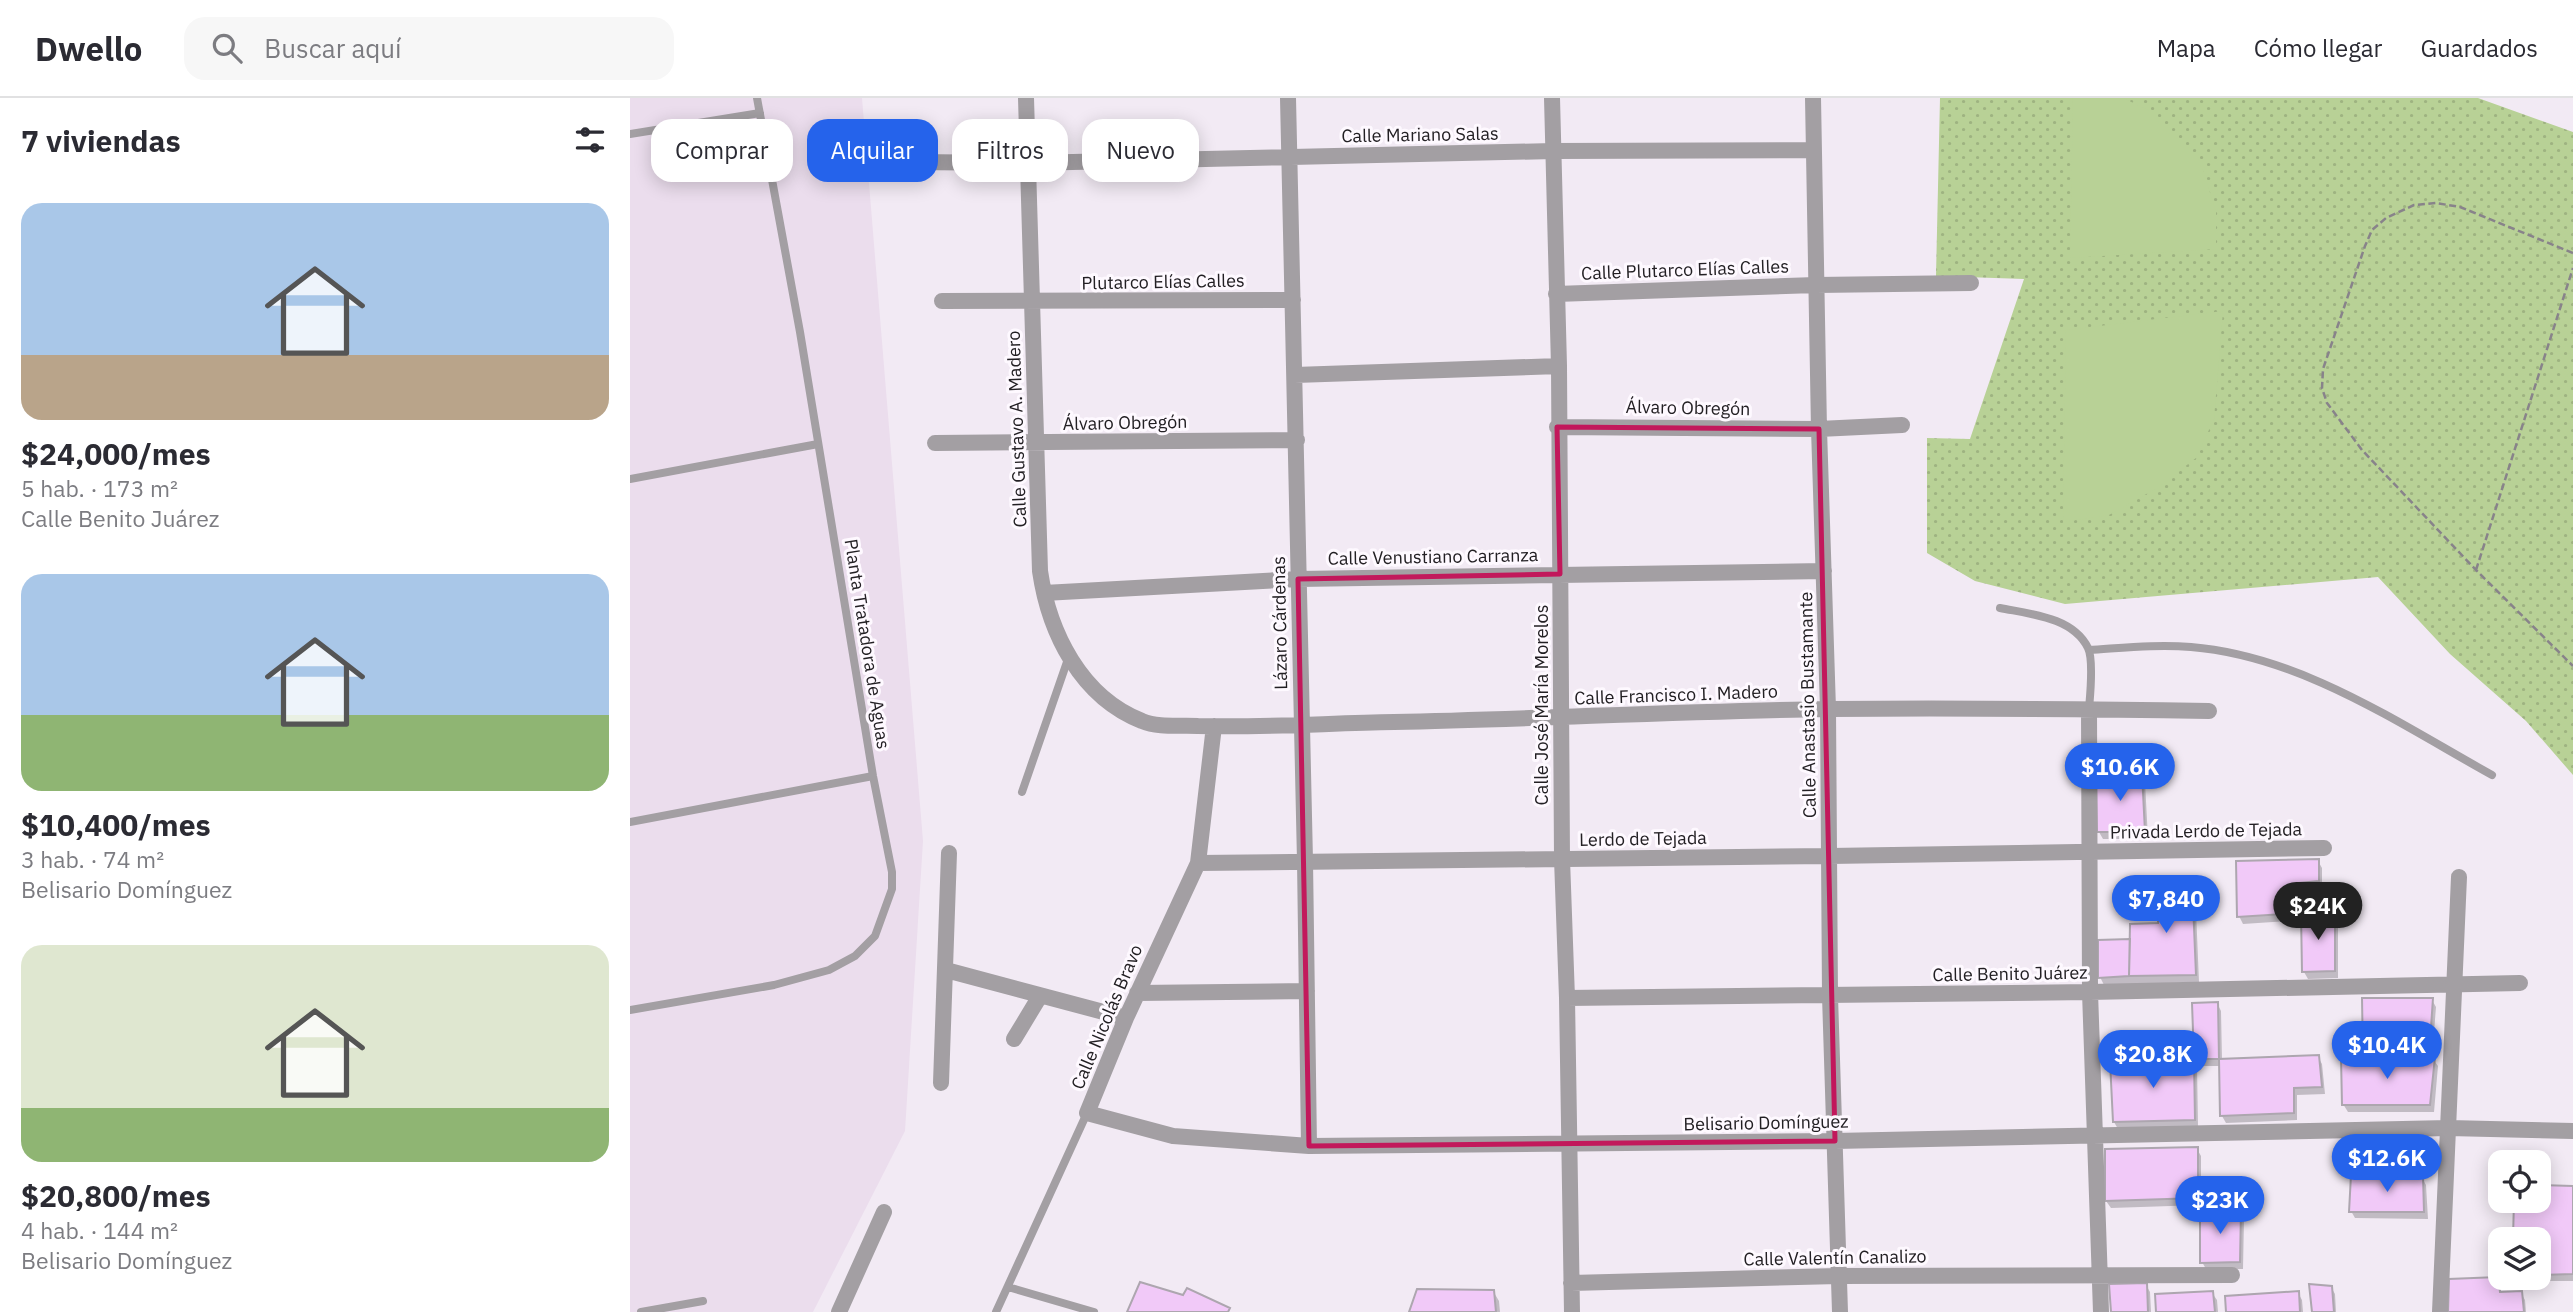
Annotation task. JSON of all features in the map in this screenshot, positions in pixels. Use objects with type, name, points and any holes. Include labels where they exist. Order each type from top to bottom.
[{"type":"street","name":"Calle Gustavo A. Madero","points":[[1026,98],[1027,119]]},
{"type":"street","name":"Lázaro Cárdenas","points":[[1288,98],[1306,861],[1309,1146]]},
{"type":"street","name":"Calle José María Morelos","points":[[1552,98],[1559,366],[1562,859],[1572,1312]]},
{"type":"street","name":"Calle Anastasio Bustamante","points":[[1813,98],[1819,429],[1828,709],[1830,996],[1840,1312]]},
{"type":"street","name":"Calle Mariano Salas","points":[[1068,162],[1553,151],[1813,150]]},
{"type":"street","name":"Calle Gustavo A. Madero","points":[[1029,182],[1040,571],[1044,593],[1068,659],[1093,689],[1117,709],[1140,720]]},
{"type":"street","name":"Calle Plutarco Elías Calles","points":[[1556,293],[1970,283]]},
{"type":"street","name":"Plutarco Elías Calles","points":[[942,301],[1033,303],[1293,300]]},
{"type":"street","points":[[1295,375],[1559,366]]},
{"type":"street","name":"Álvaro Obregón","points":[[1558,427],[1819,429],[1902,425]]},
{"type":"street","name":"Álvaro Obregón","points":[[935,443],[1297,440]]},
{"type":"street","name":"Calle Venustiano Carranza","points":[[1044,593],[1298,579],[1824,571]]},
{"type":"street","name":"Calle Francisco I. Madero","points":[[1140,720],[1154,724],[1214,726],[1828,709],[2209,711]]},
{"type":"street","points":[[2089,709],[2090,992],[2101,1312]]},
{"type":"street","name":"Calle Nicolás Bravo","points":[[1087,1113],[1126,1018],[1198,863],[1214,726]]},
{"type":"street","name":"Privada Lerdo de Tejada","points":[[2088,852],[2324,848]]},
{"type":"street","name":"Lerdo de Tejada","points":[[1198,863],[2088,852]]},
{"type":"street","points":[[941,1083],[949,853]]},
{"type":"street","points":[[2440,1312],[2459,877]]},
{"type":"street","points":[[946,970],[1126,1018]]},
{"type":"street","name":"Calle Benito Juárez","points":[[1567,999],[2520,983]]},
{"type":"street","points":[[1138,993],[1307,991]]},
{"type":"street","points":[[1014,1039],[1040,996]]},
{"type":"street","name":"Belisario Domínguez","points":[[1087,1113],[1173,1136],[1309,1146],[1835,1141],[2449,1128],[2573,1131]]},
{"type":"street","points":[[839,1312],[884,1212]]},
{"type":"street","name":"Calle Valentín Canalizo","points":[[1571,1283],[1838,1276],[2232,1275]]},
{"type":"lane","name":"Planta Tratadora de Aguas","points":[[630,1010],[774,985],[829,971],[855,956],[875,936],[892,888],[892,872],[873,776],[757,98]]},
{"type":"lane","points":[[630,134],[760,113]]},
{"type":"lane","points":[[630,479],[818,444]]},
{"type":"lane","points":[[2000,608],[2048,619],[2073,629],[2089,650],[2089,709]]},
{"type":"lane","points":[[2089,650],[2190,647],[2256,659],[2331,687],[2492,775]]},
{"type":"lane","points":[[1022,792],[1068,659]]},
{"type":"lane","points":[[630,822],[873,776]]},
{"type":"lane","name":"Calle Nicolás Bravo","points":[[996,1312],[1087,1113]]},
{"type":"lane","points":[[1008,1287],[1094,1312]]},
{"type":"lane","points":[[641,1312],[703,1301]]},
{"type":"path","points":[[2573,253],[2460,207],[2436,203],[2414,205],[2386,218],[2372,230],[2365,246],[2323,369],[2322,388],[2327,403],[2362,450],[2573,666]]},
{"type":"path","points":[[2476,569],[2573,268]]},
{"type":"highlighted area","points":[[1557,427],[1819,429],[1835,1141],[1309,1146],[1298,579],[1560,574]]},
{"type":"shaded area","points":[[630,98],[862,98],[864,119],[807,119],[807,182],[869,182],[923,841],[905,1131],[813,1312],[630,1312]]},
{"type":"green space","points":[[1940,98],[2478,98],[2573,132],[2573,775],[2526,721],[2450,654],[2378,577],[2065,604],[1975,581],[1927,553],[1927,438],[1970,439],[2024,279],[1936,276]]},
{"type":"green space","points":[[2073,98],[2123,98],[2148,110],[2203,170],[2216,212],[2216,249],[2070,258]]},
{"type":"green space","points":[[2223,311],[2214,419],[2196,458],[2157,488],[2109,515],[2063,522],[2066,330]]},
{"type":"building","points":[[2142,773],[2145,832],[2097,832],[2096,776]]},
{"type":"building","points":[[2319,859],[2319,881],[2300,883],[2301,913],[2237,917],[2236,861]]},
{"type":"building","points":[[2159,879],[2192,879],[2196,975],[2129,976],[2130,924],[2158,923]]},
{"type":"building","points":[[2301,913],[2335,913],[2335,971],[2302,972]]},
{"type":"building","points":[[2130,939],[2129,976],[2098,978],[2098,940]]},
{"type":"building","points":[[2362,998],[2433,998],[2429,1057],[2363,1057]]},
{"type":"building","points":[[2218,1002],[2219,1059],[2194,1059],[2192,1003]]},
{"type":"building","points":[[2319,1055],[2322,1087],[2294,1088],[2294,1113],[2220,1116],[2219,1059]]},
{"type":"building","points":[[2341,1057],[2435,1057],[2430,1105],[2342,1105]]},
{"type":"building","points":[[2194,1059],[2195,1120],[2113,1122],[2110,1061]]},
{"type":"building","points":[[2198,1147],[2198,1198],[2105,1201],[2105,1149]]},
{"type":"building","points":[[2351,1175],[2423,1176],[2424,1212],[2349,1212]]},
{"type":"building","points":[[2551,1185],[2573,1186],[2573,1274],[2551,1275],[2551,1227],[2513,1227],[2514,1213],[2551,1213]]},
{"type":"building","points":[[2241,1209],[2240,1262],[2200,1263],[2200,1210]]},
{"type":"building","points":[[2488,1277],[2488,1290],[2522,1291],[2524,1312],[2448,1312],[2449,1279]]},
{"type":"building","points":[[1140,1282],[1183,1295],[1187,1288],[1230,1308],[1228,1312],[1127,1312]]},
{"type":"building","points":[[2147,1283],[2148,1312],[2111,1312],[2109,1284]]},
{"type":"building","points":[[2309,1284],[2332,1286],[2334,1312],[2312,1312]]},
{"type":"building","points":[[1417,1289],[1494,1290],[1496,1312],[1409,1312]]},
{"type":"building","points":[[2213,1291],[2215,1312],[2156,1312],[2155,1294]]},
{"type":"building","points":[[2299,1291],[2300,1312],[2226,1312],[2225,1296]]}]
